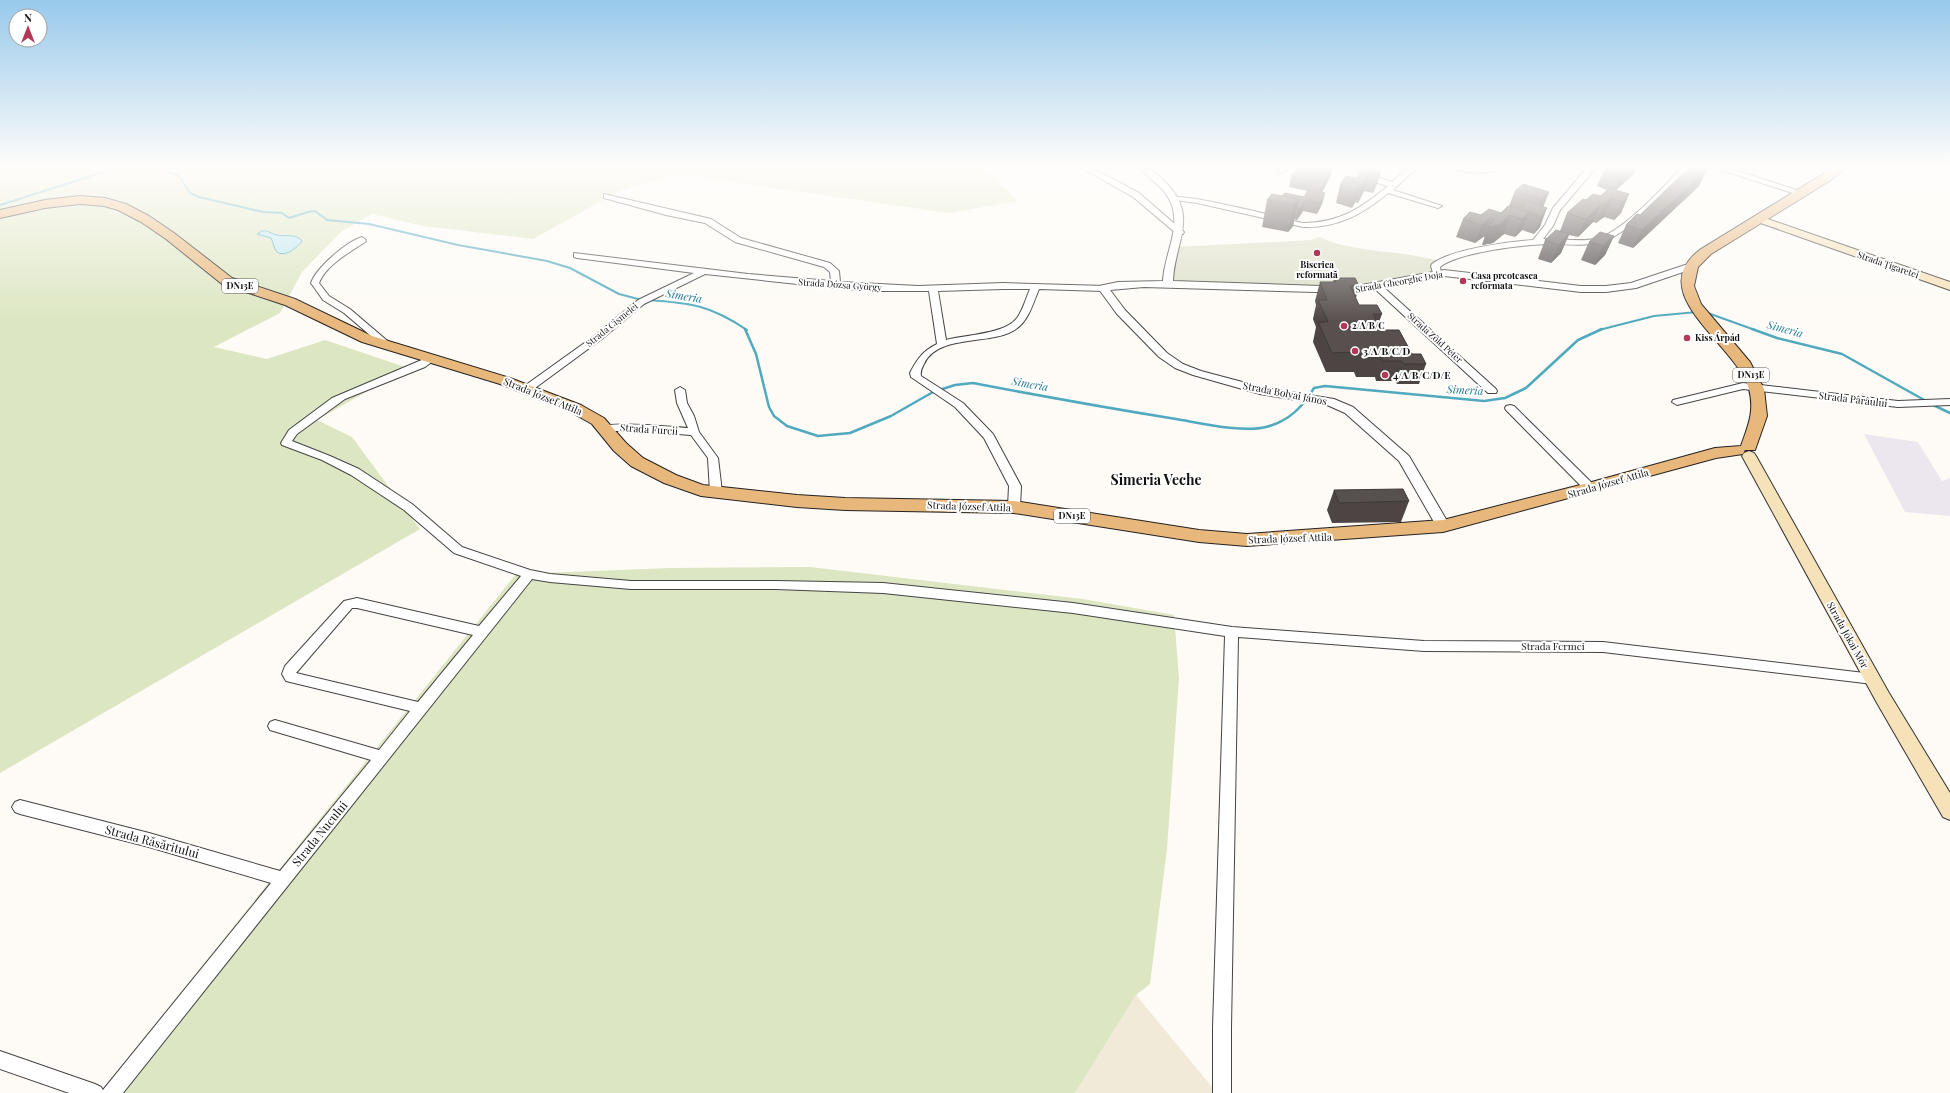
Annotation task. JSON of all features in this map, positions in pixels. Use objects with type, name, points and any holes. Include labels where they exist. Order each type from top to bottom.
[{"type":"main road","name":"DN13E","points":[[146,219],[227,281],[290,302],[356,334],[388,346]]},
{"type":"main road","points":[[1691,266],[1714,248],[1759,219]]},
{"type":"main road","name":"Strada Țigaretei","points":[[1759,219],[1950,286]]},
{"type":"main road","name":"DN13E","points":[[1691,266],[1688,275],[1688,289],[1700,313],[1735,351],[1752,375],[1757,387],[1760,405],[1759,422],[1745,451]]},
{"type":"main road","name":"Strada József Attila","points":[[388,346],[431,358],[527,389],[585,413],[604,428],[620,447],[637,462],[686,486],[716,492],[797,501],[845,504],[1014,507],[1140,528],[1222,539],[1247,540],[1328,536],[1444,526],[1590,488],[1715,453],[1745,451]]},
{"type":"main road","name":"Strada Jókai Mór","points":[[1745,451],[1910,747],[1950,812]]},
{"type":"street","points":[[697,219],[708,221],[738,240],[827,265],[835,271],[837,275],[835,285]]},
{"type":"street","points":[[1164,219],[1180,228]]},
{"type":"street","points":[[1171,219],[1180,228]]},
{"type":"street","points":[[1168,280],[1180,228],[1179,219]]},
{"type":"street","points":[[1277,219],[1303,225],[1320,226],[1346,219]]},
{"type":"street","points":[[1536,242],[1549,226],[1552,219]]},
{"type":"street","points":[[1437,273],[1435,266],[1439,261],[1479,251],[1536,242],[1594,241],[1609,237],[1631,219]]},
{"type":"street","name":"Strada József Attila","points":[[362,240],[335,259],[318,276],[315,283],[326,298],[347,311],[388,346]]},
{"type":"street","name":"Strada Dózsa György","points":[[577,255],[703,271],[835,285],[884,288],[1036,286],[1103,288]]},
{"type":"street","name":"Strada Gheorghe Doja","points":[[1103,288],[1118,284],[1168,280],[1325,291],[1351,290],[1437,273],[1593,289],[1632,286],[1691,266]]},
{"type":"street","name":"Strada Cișmelei","points":[[527,389],[600,336],[627,312],[645,300],[703,271]]},
{"type":"street","points":[[1014,507],[1015,486],[989,436],[959,405],[916,377],[915,373],[922,357],[942,345],[1012,328],[1021,320],[1036,286]]},
{"type":"street","name":"Strada Zöld Péter","points":[[1377,286],[1492,391]]},
{"type":"street","points":[[933,288],[936,301],[936,319],[942,345]]},
{"type":"street","name":"Strada Bolyai János","points":[[1103,288],[1120,312],[1163,355],[1179,366],[1197,373],[1244,386],[1337,404],[1349,410],[1398,452],[1409,466],[1444,526]]},
{"type":"street","name":"Strada Fermei","points":[[431,358],[412,370],[357,390],[336,400],[293,432],[286,440],[286,443],[326,458],[355,472],[408,507],[458,550],[529,574],[550,578],[631,585],[838,586],[910,590],[1073,608],[1232,632],[1424,646],[1603,647],[1873,679]]},
{"type":"street","name":"Strada Pârâului","points":[[1677,402],[1734,387],[1757,387],[1881,403],[1911,404],[1950,402]]},
{"type":"street","name":"Strada Furcii","points":[[680,390],[682,402],[694,432],[713,458],[716,467],[716,492]]},
{"type":"street","points":[[1510,408],[1590,488]]},
{"type":"street","name":"Strada Furcii","points":[[604,428],[639,428],[694,432]]},
{"type":"street","name":"Strada Nucului","points":[[110,1093],[529,574]]},
{"type":"street","points":[[420,708],[292,677],[289,674],[290,670],[348,604],[352,603],[482,632]]},
{"type":"street","points":[[1222,1093],[1222,1028],[1232,632]]},
{"type":"street","points":[[275,726],[381,757]]},
{"type":"street","name":"Strada Răsăritului","points":[[20,807],[149,840],[283,879]]},
{"type":"street","points":[[0,1060],[95,1093]]},
{"type":"shaded area","points":[[1864,434],[1918,442],[1942,481],[1950,478],[1950,516],[1905,512]]},
{"type":"shaded area","points":[[1136,995],[1217,1093],[1075,1093]]},
{"type":"green space","points":[[0,219],[363,219],[342,231],[302,272],[280,313],[214,347],[267,359],[325,340],[408,368],[317,420],[352,437],[420,529],[0,773]]},
{"type":"green space","points":[[393,219],[569,219],[533,239],[423,226]]},
{"type":"green space","points":[[1320,237],[1347,246],[1425,257],[1439,261],[1437,273],[1361,289],[1168,285],[1176,247],[1311,240]]},
{"type":"green space","points":[[810,567],[1083,599],[1174,615],[1179,678],[1167,849],[1150,984],[1136,995],[1075,1093],[100,1093],[516,574],[670,568]]},
{"type":"water","points":[[262,231],[277,235],[294,236],[302,241],[287,253],[279,253],[275,250],[271,238],[257,234]]},
{"type":"building","points":[[1463,219],[1489,219],[1482,225]]},
{"type":"building","points":[[1492,219],[1506,219],[1499,225],[1488,227],[1494,220]]},
{"type":"building","points":[[1632,219],[1654,219],[1642,230],[1626,225]]},
{"type":"building","points":[[1556,230],[1569,234],[1559,245],[1545,240]]},
{"type":"building","points":[[1600,232],[1614,236],[1603,246],[1589,242]]},
{"type":"building","points":[[1334,278],[1355,278],[1359,286],[1350,286],[1359,305],[1377,305],[1382,314],[1373,314],[1382,330],[1399,330],[1412,354],[1421,354],[1426,364],[1404,364],[1402,361],[1383,361],[1381,357],[1362,357],[1359,352],[1332,353],[1318,322],[1328,322],[1318,300],[1327,300],[1320,282],[1336,282]]},
{"type":"building","points":[[1403,489],[1409,501],[1339,503],[1334,490]]},
{"type":"waterway","name":"Simeria","points":[[326,219],[369,224],[458,245],[547,261],[570,268],[619,294],[642,300]]},
{"type":"waterway","name":"Simeria","points":[[648,300],[676,302],[711,310],[747,330]]},
{"type":"waterway","name":"Simeria","points":[[1601,330],[1654,316],[1697,312]]},
{"type":"waterway","name":"Simeria","points":[[1705,312],[1755,330]]},
{"type":"waterway","name":"Simeria","points":[[745,329],[756,354],[769,407],[774,416],[787,426],[818,436],[850,433],[891,416],[933,392],[955,385],[973,383],[1209,425],[1246,429],[1257,429],[1282,421],[1300,407],[1314,388],[1325,386],[1484,401],[1505,398],[1526,388],[1578,340],[1601,330]]},
{"type":"waterway","name":"Simeria","points":[[1752,329],[1777,338],[1842,354],[1926,401]]},
{"type":"waterway","name":"Simeria","points":[[1931,404],[1950,413]]},
{"type":"place","name":"Biserica reformată","points":[[1317,253]]},
{"type":"place","name":"Casa preoteasca reformata","points":[[1463,281]]},
{"type":"place","name":"2/A/B/C","points":[[1344,326]]},
{"type":"place","name":"Kiss Árpád","points":[[1687,338]]},
{"type":"place","name":"3/A/B/C/D","points":[[1355,351]]},
{"type":"place","name":"4/A/B/C/D/E","points":[[1385,375]]},
{"type":"district","name":"Simeria Veche","points":[[1156,480]]}]
